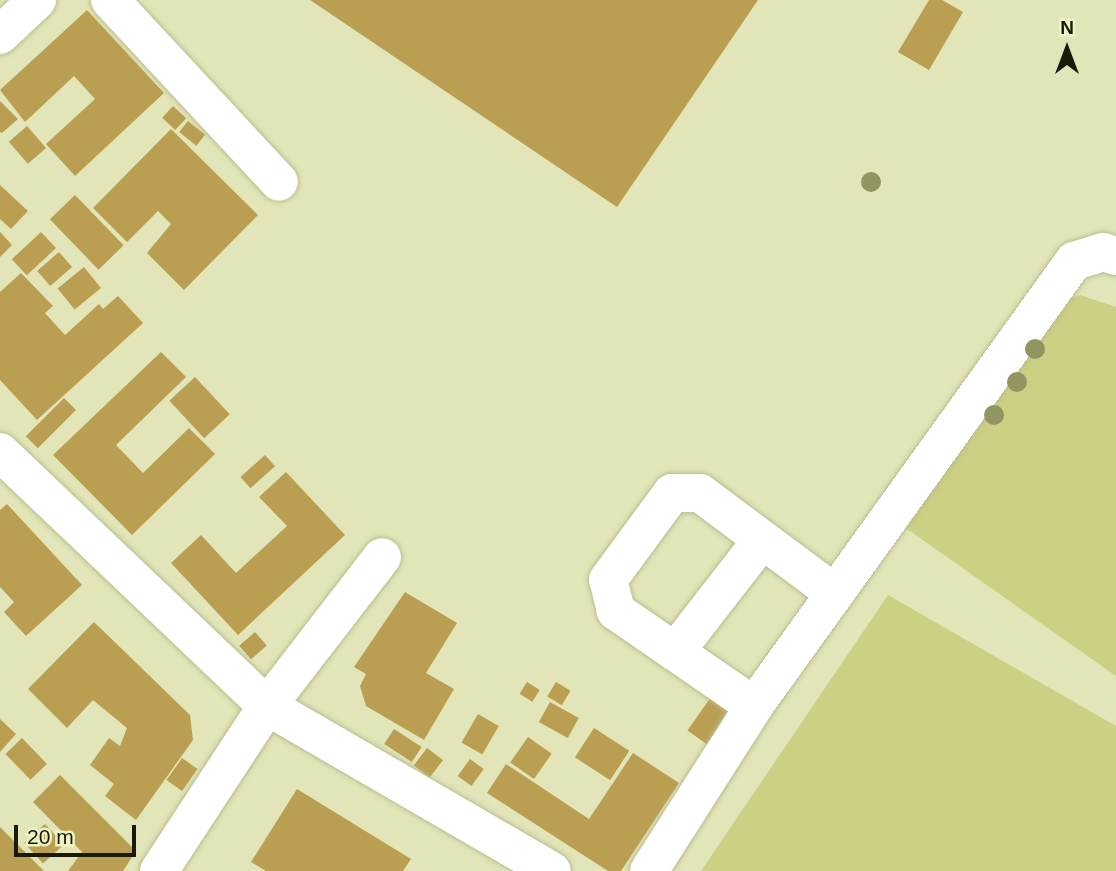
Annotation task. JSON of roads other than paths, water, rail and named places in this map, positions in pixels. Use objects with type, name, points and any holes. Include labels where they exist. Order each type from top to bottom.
[{"type":"street","points":[[0,35],[37,0]]},
{"type":"street","points":[[110,0],[279,182]]},
{"type":"street","points":[[649,871],[754,706],[1074,261],[1103,252],[1116,256]]},
{"type":"street","points":[[0,452],[267,706],[552,871]]},
{"type":"street","points":[[754,706],[616,611],[608,580],[672,493],[700,493],[834,593]]},
{"type":"street","points":[[675,652],[762,540]]},
{"type":"street","points":[[159,871],[267,706],[382,557]]}]
